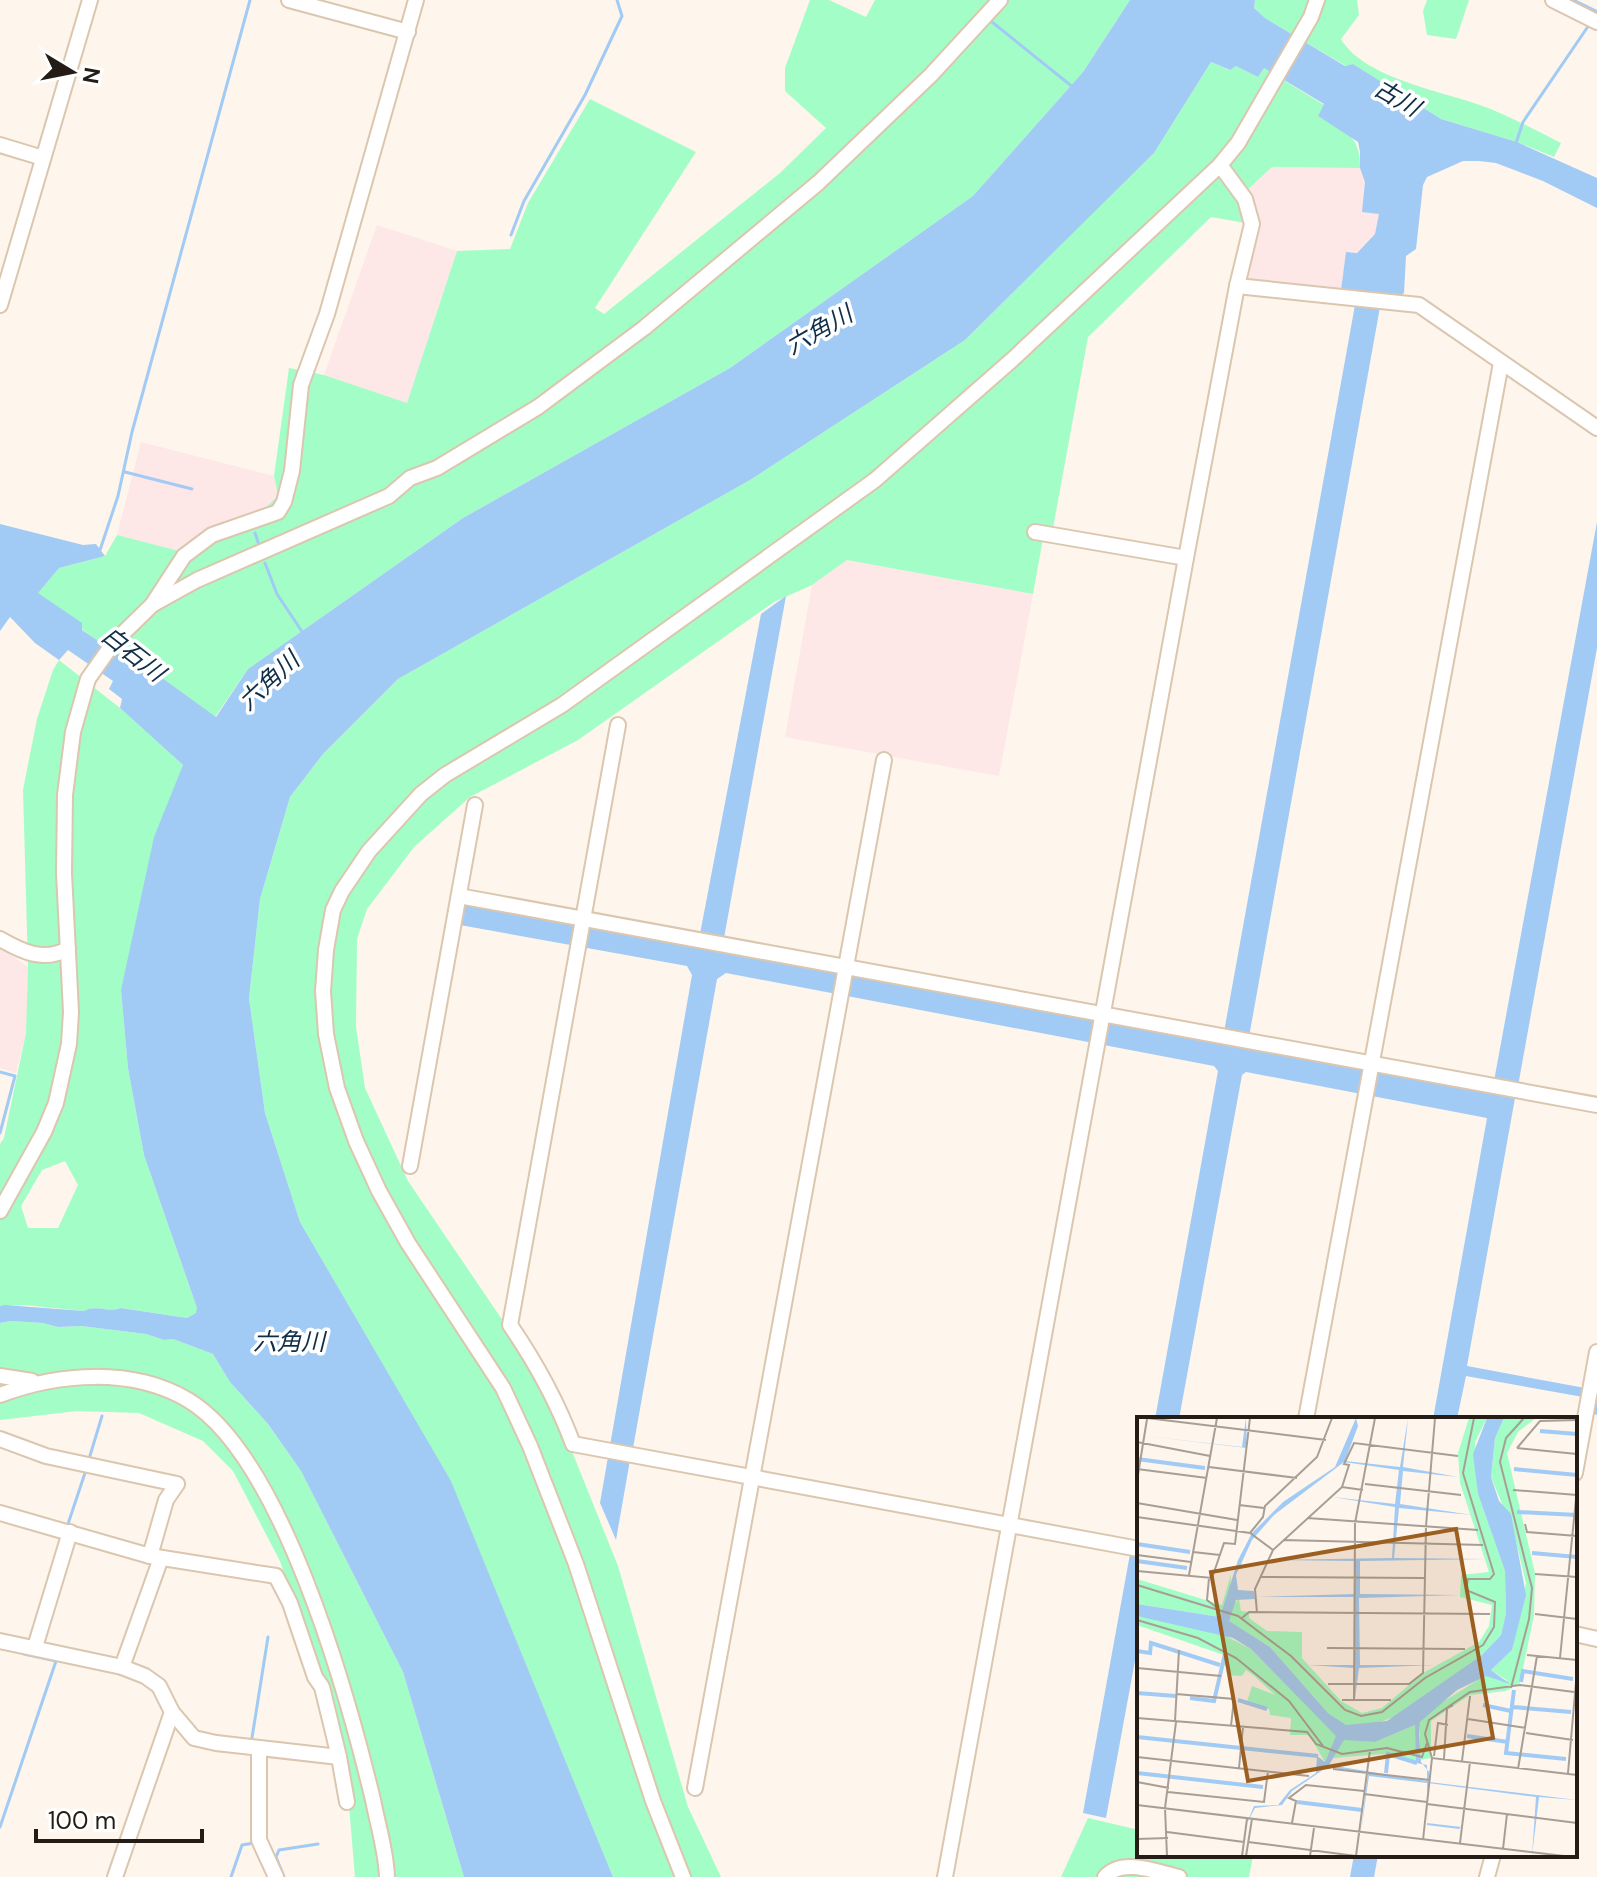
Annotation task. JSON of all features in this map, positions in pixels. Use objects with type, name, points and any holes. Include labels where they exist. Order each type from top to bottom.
[{"type":"street","points":[[0,305],[90,0]]},
{"type":"street","points":[[289,0],[408,32]]},
{"type":"street","points":[[152,605],[155,596],[184,556],[212,535],[278,512],[284,502],[292,471],[301,385],[327,314],[416,0]]},
{"type":"street","points":[[1,1208],[44,1132],[56,1103],[63,1073],[70,1023],[64,873],[65,795],[73,732],[88,679],[114,642],[152,605],[197,580],[389,496],[410,478],[437,468],[538,407],[644,328],[818,183],[931,75],[1000,0]]},
{"type":"street","points":[[1311,17],[1317,0]]},
{"type":"street","points":[[683,1877],[653,1801],[576,1564],[530,1446],[503,1388],[408,1243],[356,1141],[337,1088],[326,1034],[323,991],[333,910],[369,851],[421,794],[445,775],[562,705],[875,480],[1013,359],[1220,165],[1238,143],[1311,17],[1325,0]]},
{"type":"street","points":[[1553,0],[1593,20]]},
{"type":"street","points":[[0,145],[43,158]]},
{"type":"street","points":[[945,1877],[1186,558],[1237,286],[1252,224],[1245,199],[1220,165]]},
{"type":"street","points":[[1237,286],[1419,305],[1597,428]]},
{"type":"street","points":[[1306,1417],[1501,363]]},
{"type":"street","points":[[1035,532],[1186,558]]},
{"type":"street","points":[[618,725],[510,1325],[536,1363],[573,1444],[1137,1549]]},
{"type":"street","points":[[695,1788],[884,760]]},
{"type":"street","points":[[410,1166],[475,805]]},
{"type":"street","points":[[459,896],[580,929],[712,941],[844,978],[1100,1026],[1234,1040],[1370,1077],[1505,1089],[1597,1105]]},
{"type":"street","points":[[0,939],[24,952],[44,956],[56,956],[68,949]]},
{"type":"street","points":[[1577,1462],[1597,1352]]},
{"type":"street","points":[[0,1376],[45,1382]]},
{"type":"street","points":[[0,1395],[45,1382],[86,1377],[115,1378],[165,1389],[189,1401],[213,1421],[237,1448],[262,1486],[283,1528],[347,1698],[383,1841],[387,1877]]},
{"type":"street","points":[[0,1439],[46,1456],[177,1484],[166,1500],[156,1557],[122,1667]]},
{"type":"street","points":[[0,1513],[156,1557],[276,1576],[290,1603],[315,1677],[322,1687],[347,1802]]},
{"type":"street","points":[[30,1646],[67,1531]]},
{"type":"street","points":[[1577,1634],[1597,1639]]},
{"type":"street","points":[[0,1641],[122,1667],[145,1676],[159,1686],[171,1716],[194,1738],[339,1757]]},
{"type":"street","points":[[115,1877],[171,1716]]},
{"type":"street","points":[[252,1747],[259,1840],[272,1867]]},
{"type":"street","points":[[1487,1877],[1492,1857]]},
{"type":"street","points":[[1105,1877],[1119,1867],[1132,1867],[1179,1877]]},
{"type":"shaded area","points":[[1272,167],[1360,168],[1364,172],[1379,214],[1378,226],[1375,234],[1356,253],[1346,252],[1341,290],[1242,283],[1257,225],[1245,192]]},
{"type":"shaded area","points":[[377,225],[457,251],[407,403],[324,375]]},
{"type":"shaded area","points":[[141,442],[274,476],[278,496],[261,512],[208,530],[179,551],[117,535]]},
{"type":"shaded area","points":[[847,560],[1033,594],[999,776],[785,737],[812,585]]},
{"type":"shaded area","points":[[0,947],[28,967],[26,1033],[16,1073],[0,1068]]},
{"type":"green space","points":[[810,0],[829,0],[866,17],[875,0],[1130,0],[1083,72],[973,196],[730,368],[463,518],[248,669],[215,717],[147,667],[141,670],[114,652],[37,593],[59,568],[105,556],[117,535],[179,551],[208,530],[261,512],[278,496],[274,476],[289,368],[324,375],[407,403],[457,251],[510,249],[528,203],[590,99],[696,152],[595,308],[604,314],[780,173],[826,128],[785,91],[785,68]]},
{"type":"green space","points":[[1255,0],[1357,0],[1359,15],[1341,39],[1352,53],[1387,74],[1488,108],[1561,143],[1554,157],[1517,142],[1441,119],[1353,64],[1346,66],[1265,18],[1254,8]]},
{"type":"green space","points":[[1427,0],[1469,0],[1456,39],[1427,35],[1423,11]]},
{"type":"green space","points":[[1211,62],[1229,70],[1236,66],[1258,77],[1264,68],[1324,105],[1318,116],[1354,141],[1360,168],[1272,167],[1245,192],[1257,225],[1211,217],[1088,337],[1053,528],[1045,527],[1033,594],[847,560],[812,585],[774,602],[578,740],[470,797],[414,847],[367,909],[357,939],[356,1027],[365,1088],[408,1181],[533,1365],[569,1444],[618,1566],[688,1807],[721,1877],[613,1877],[451,1482],[300,1222],[265,1113],[249,998],[260,899],[290,797],[323,754],[398,679],[750,480],[965,340],[1154,153]]},
{"type":"green space","points":[[59,660],[120,708],[183,765],[121,990],[128,1068],[144,1155],[197,1308],[197,1313],[187,1318],[122,1308],[84,1311],[24,1305],[0,1306],[0,1144],[4,1138],[26,1033],[28,967],[23,790],[37,719]],"holes":[[[65,1161],[78,1185],[58,1228],[28,1228],[21,1206],[42,1170]]]},
{"type":"green space","points":[[11,1321],[146,1334],[164,1340],[173,1339],[213,1354],[230,1382],[268,1424],[301,1471],[403,1672],[464,1877],[355,1877],[345,1758],[280,1561],[233,1471],[203,1441],[139,1413],[77,1411],[0,1420],[0,1323]]},
{"type":"green space","points":[[1088,1818],[1137,1830],[1137,1857],[1253,1857],[1249,1877],[1061,1877]]},
{"type":"water","points":[[1130,0],[1255,0],[1254,8],[1265,18],[1345,66],[1353,64],[1441,119],[1517,142],[1597,178],[1597,208],[1543,181],[1496,163],[1463,161],[1427,177],[1423,185],[1416,249],[1406,256],[1404,293],[1400,296],[1341,290],[1346,252],[1357,253],[1375,234],[1379,214],[1362,212],[1365,182],[1360,168],[1358,142],[1318,116],[1324,104],[1264,68],[1258,77],[1236,66],[1230,70],[1211,62],[1154,153],[965,340],[750,480],[398,679],[323,754],[290,797],[260,899],[249,998],[265,1113],[300,1222],[451,1481],[613,1877],[464,1877],[403,1672],[301,1471],[268,1424],[230,1382],[213,1354],[173,1339],[164,1340],[146,1334],[43,1323],[0,1323],[0,1306],[5,1305],[84,1311],[121,1308],[187,1318],[196,1313],[197,1308],[144,1155],[128,1068],[121,990],[154,837],[183,765],[120,708],[122,699],[109,689],[113,681],[68,650],[59,660],[35,643],[10,617],[0,631],[0,524],[83,545],[96,544],[105,556],[59,568],[38,593],[82,623],[82,630],[141,670],[147,667],[216,717],[248,669],[463,518],[730,368],[973,196],[1083,72]]},
{"type":"water","points":[[1355,305],[1380,307],[1249,1037],[1239,1035],[1237,1046],[1501,1095],[1503,1083],[1494,1081],[1597,522],[1597,648],[1518,1086],[1508,1085],[1506,1097],[1515,1098],[1467,1366],[1585,1388],[1585,1391],[1597,1393],[1597,1415],[1594,1414],[1596,1397],[1466,1376],[1457,1417],[1433,1417],[1487,1118],[1246,1072],[1242,1075],[1179,1417],[1155,1417],[1218,1071],[1214,1066],[726,973],[717,979],[633,1448],[623,1447],[630,1460],[616,1540],[600,1503],[692,975],[687,966],[460,925],[465,903],[587,925],[700,934],[761,614],[786,596],[724,938],[850,974],[1231,1045],[1233,1034],[1224,1032]]},
{"type":"water","points":[[1130,1554],[1137,1556],[1137,1650],[1106,1818],[1083,1813]]},
{"type":"water","points":[[1354,1857],[1378,1857],[1374,1877],[1350,1877]]},
{"type":"waterway","points":[[98,550],[118,496],[132,432],[250,0]]},
{"type":"waterway","points":[[511,235],[524,201],[585,95],[622,16],[617,0]]},
{"type":"waterway","points":[[1573,0],[1596,11]]},
{"type":"waterway","points":[[992,22],[1074,88]]},
{"type":"waterway","points":[[1516,143],[1523,122],[1589,25]]},
{"type":"waterway","points":[[125,472],[192,489]]},
{"type":"waterway","points":[[255,533],[259,545]]},
{"type":"waterway","points":[[265,563],[277,594],[303,633]]},
{"type":"waterway","points":[[0,1072],[15,1076],[0,1133]]},
{"type":"waterway","points":[[89,1459],[102,1416]]},
{"type":"waterway","points":[[67,1527],[86,1470]]},
{"type":"waterway","points":[[29,1641],[37,1618]]},
{"type":"waterway","points":[[251,1744],[268,1637]]},
{"type":"waterway","points":[[0,1827],[56,1661],[25,1652]]},
{"type":"waterway","points":[[231,1877],[242,1845],[254,1843]]},
{"type":"waterway","points":[[276,1857],[279,1850],[318,1844]]},
{"type":"waterway","points":[[273,1858],[276,1857],[284,1877]]},
{"type":"water label","name":"古川","points":[[1397,98]]},
{"type":"water label","name":"六角川","points":[[819,330]]},
{"type":"water label","name":"白石川","points":[[133,654]]},
{"type":"water label","name":"六角川","points":[[269,681]]},
{"type":"water label","name":"六角川","points":[[289,1342]]}]
